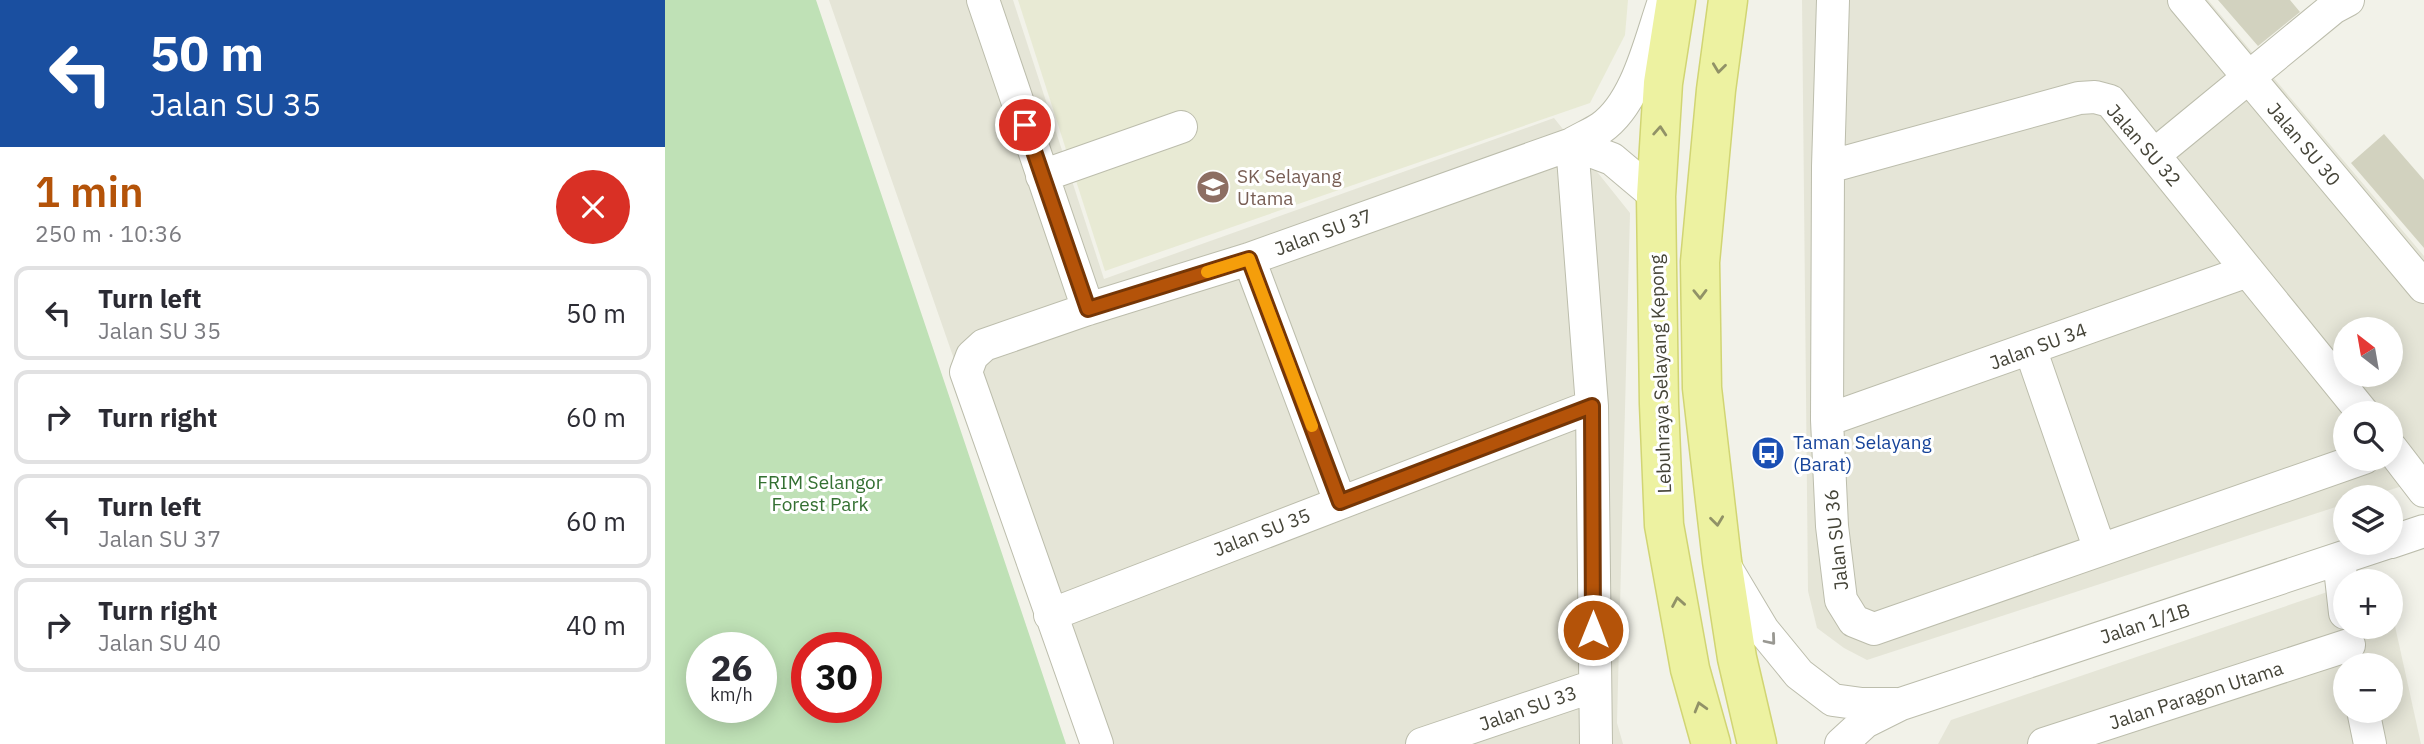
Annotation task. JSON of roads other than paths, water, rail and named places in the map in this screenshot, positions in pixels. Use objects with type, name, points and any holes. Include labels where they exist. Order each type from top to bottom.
[{"type":"main road","name":"Lebuhraya Selayang Kepong","points":[[1677,0],[1663,83],[1656,196],[1658,391],[1664,525],[1690,669],[1711,744]]},
{"type":"main road","points":[[1728,0],[1716,90],[1700,262],[1702,387],[1722,561],[1737,658],[1757,744]]},
{"type":"street","points":[[983,0],[1088,309]]},
{"type":"street","name":"Jalan SU 37","points":[[1050,615],[966,372],[972,356],[984,345],[1088,309],[1249,259],[1572,144],[1602,127],[1620,110],[1636,81],[1665,0]]},
{"type":"street","name":"Jalan SU 36","points":[[1833,0],[1828,167],[1828,420],[1832,526],[1841,600],[1854,621],[1874,629],[2333,469]]},
{"type":"street","name":"Jalan SU 30","points":[[2184,0],[2424,287]]},
{"type":"street","points":[[2154,155],[2336,3]]},
{"type":"street","name":"Jalan SU 32","points":[[1828,167],[2078,98],[2095,97],[2111,101],[2353,401]]},
{"type":"street","points":[[1042,176],[1181,127]]},
{"type":"street","points":[[1596,744],[1592,406],[1572,144],[1612,159],[1656,196]]},
{"type":"street","points":[[1249,259],[1340,502]]},
{"type":"street","name":"Jalan SU 34","points":[[1828,420],[2248,271]]},
{"type":"street","points":[[2030,348],[2100,550]]},
{"type":"street","name":"Jalan SU 35","points":[[1050,615],[1592,406]]},
{"type":"street","points":[[2403,470],[2424,491]]},
{"type":"street","name":"Jalan 1/1B","points":[[2403,538],[2424,531]]},
{"type":"street","name":"Jalan 1/1B","points":[[1901,704],[2351,555]]},
{"type":"street","points":[[2339,559],[2340,569]]},
{"type":"street","points":[[1722,561],[1763,630],[1799,674],[1833,700],[1862,704],[1901,704]]},
{"type":"street","points":[[1050,615],[1097,744]]},
{"type":"street","name":"Jalan Paragon Utama","points":[[2044,744],[2349,646]]},
{"type":"street","name":"Jalan SU 33","points":[[1422,744],[1594,685]]},
{"type":"street","points":[[1840,744],[1864,722],[1901,704]]},
{"type":"street","points":[[2366,723],[2370,744]]},
{"type":"place","name":"SK Selayang Utama","points":[[1213,187]]},
{"type":"place","name":"Taman Selayang (Barat)","points":[[1768,453]]},
{"type":"park label","name":"FRIM Selangor Forest Park","points":[[820,493]]}]
